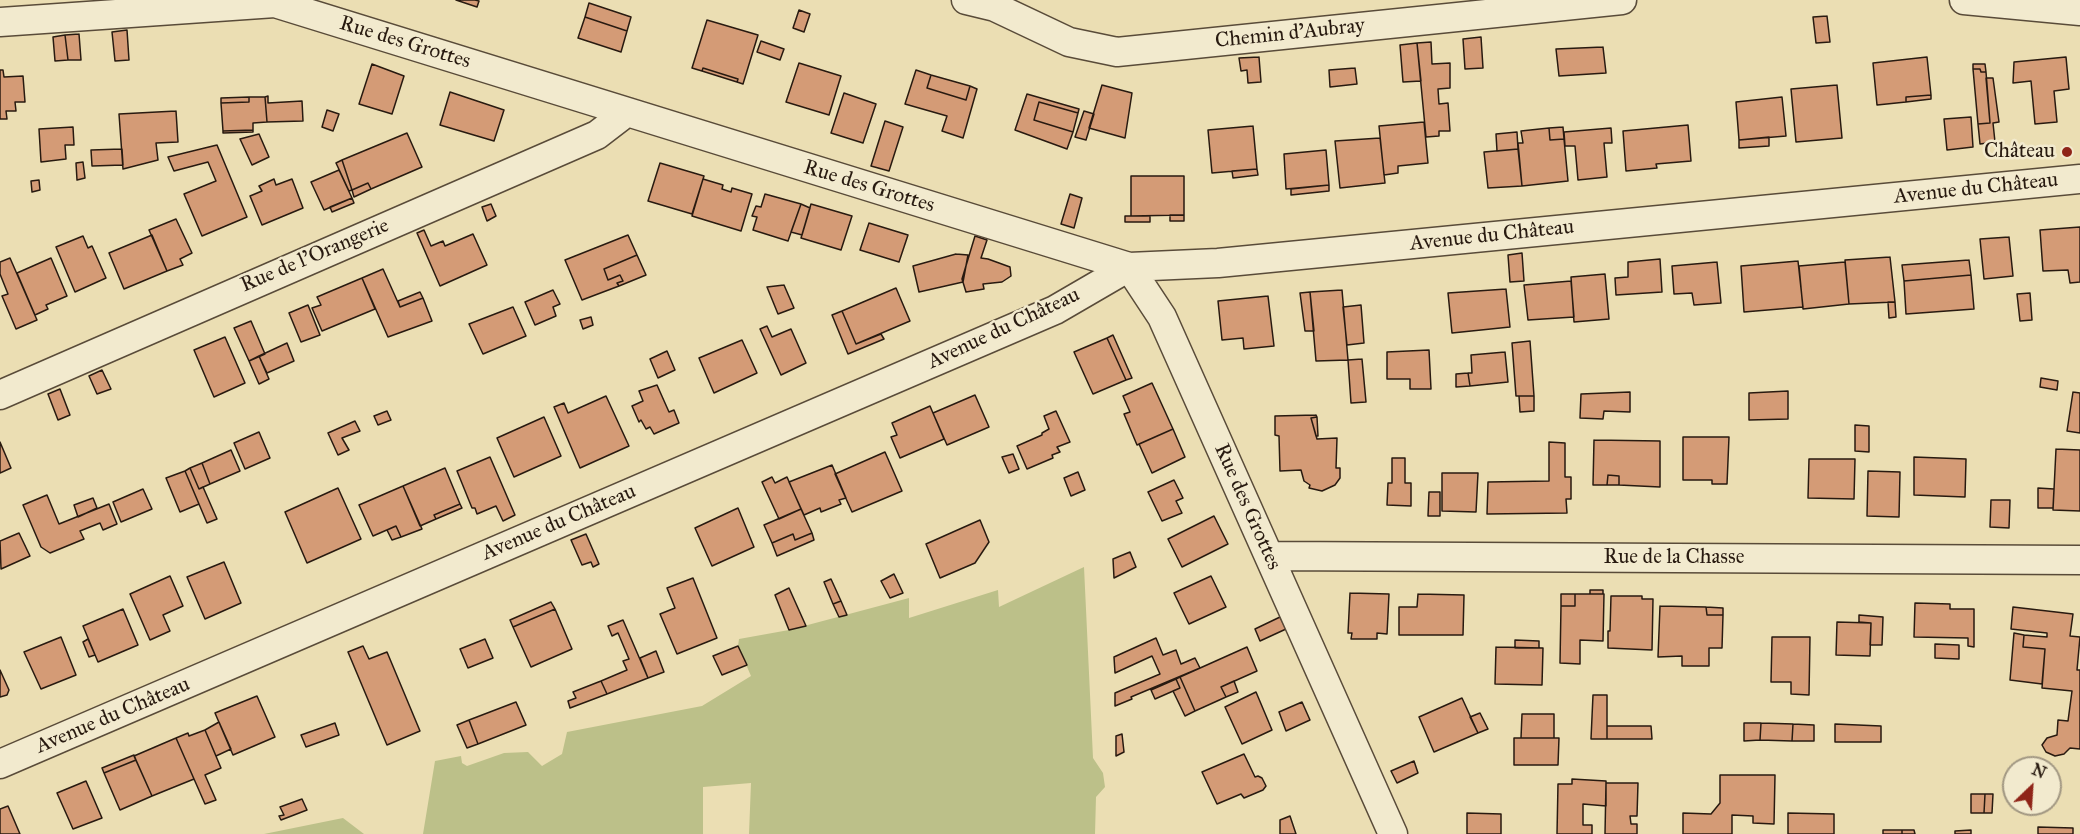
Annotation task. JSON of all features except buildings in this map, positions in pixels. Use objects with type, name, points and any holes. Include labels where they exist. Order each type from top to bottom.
[{"type":"street","name":"Chemin d'Aubray","points":[[966,0],[995,7],[1069,42],[1117,52],[1622,0]]},
{"type":"street","points":[[1964,0],[2080,11]]},
{"type":"street","name":"Rue des Grottes","points":[[0,22],[275,3],[1129,267],[1162,317],[1394,834]]},
{"type":"street","name":"Rue de l'Orangerie","points":[[0,395],[597,135],[627,112]]},
{"type":"street","name":"Avenue du Château","points":[[0,764],[1056,310],[1129,267],[1229,262],[2080,179]]},
{"type":"street","name":"Rue de la Chasse","points":[[1269,556],[2080,560]]},
{"type":"green space","points":[[1084,567],[1093,758],[1103,773],[1105,787],[1096,797],[1095,834],[749,834],[751,783],[703,787],[703,834],[423,834],[435,761],[461,756],[462,763],[467,766],[504,753],[528,752],[542,766],[562,754],[567,732],[702,706],[751,676],[738,646],[739,639],[789,630],[909,598],[909,618],[998,590],[999,607]]},
{"type":"green space","points":[[343,818],[364,834],[264,834]]},
{"type":"place","name":"Château","points":[[2067,152]]}]
